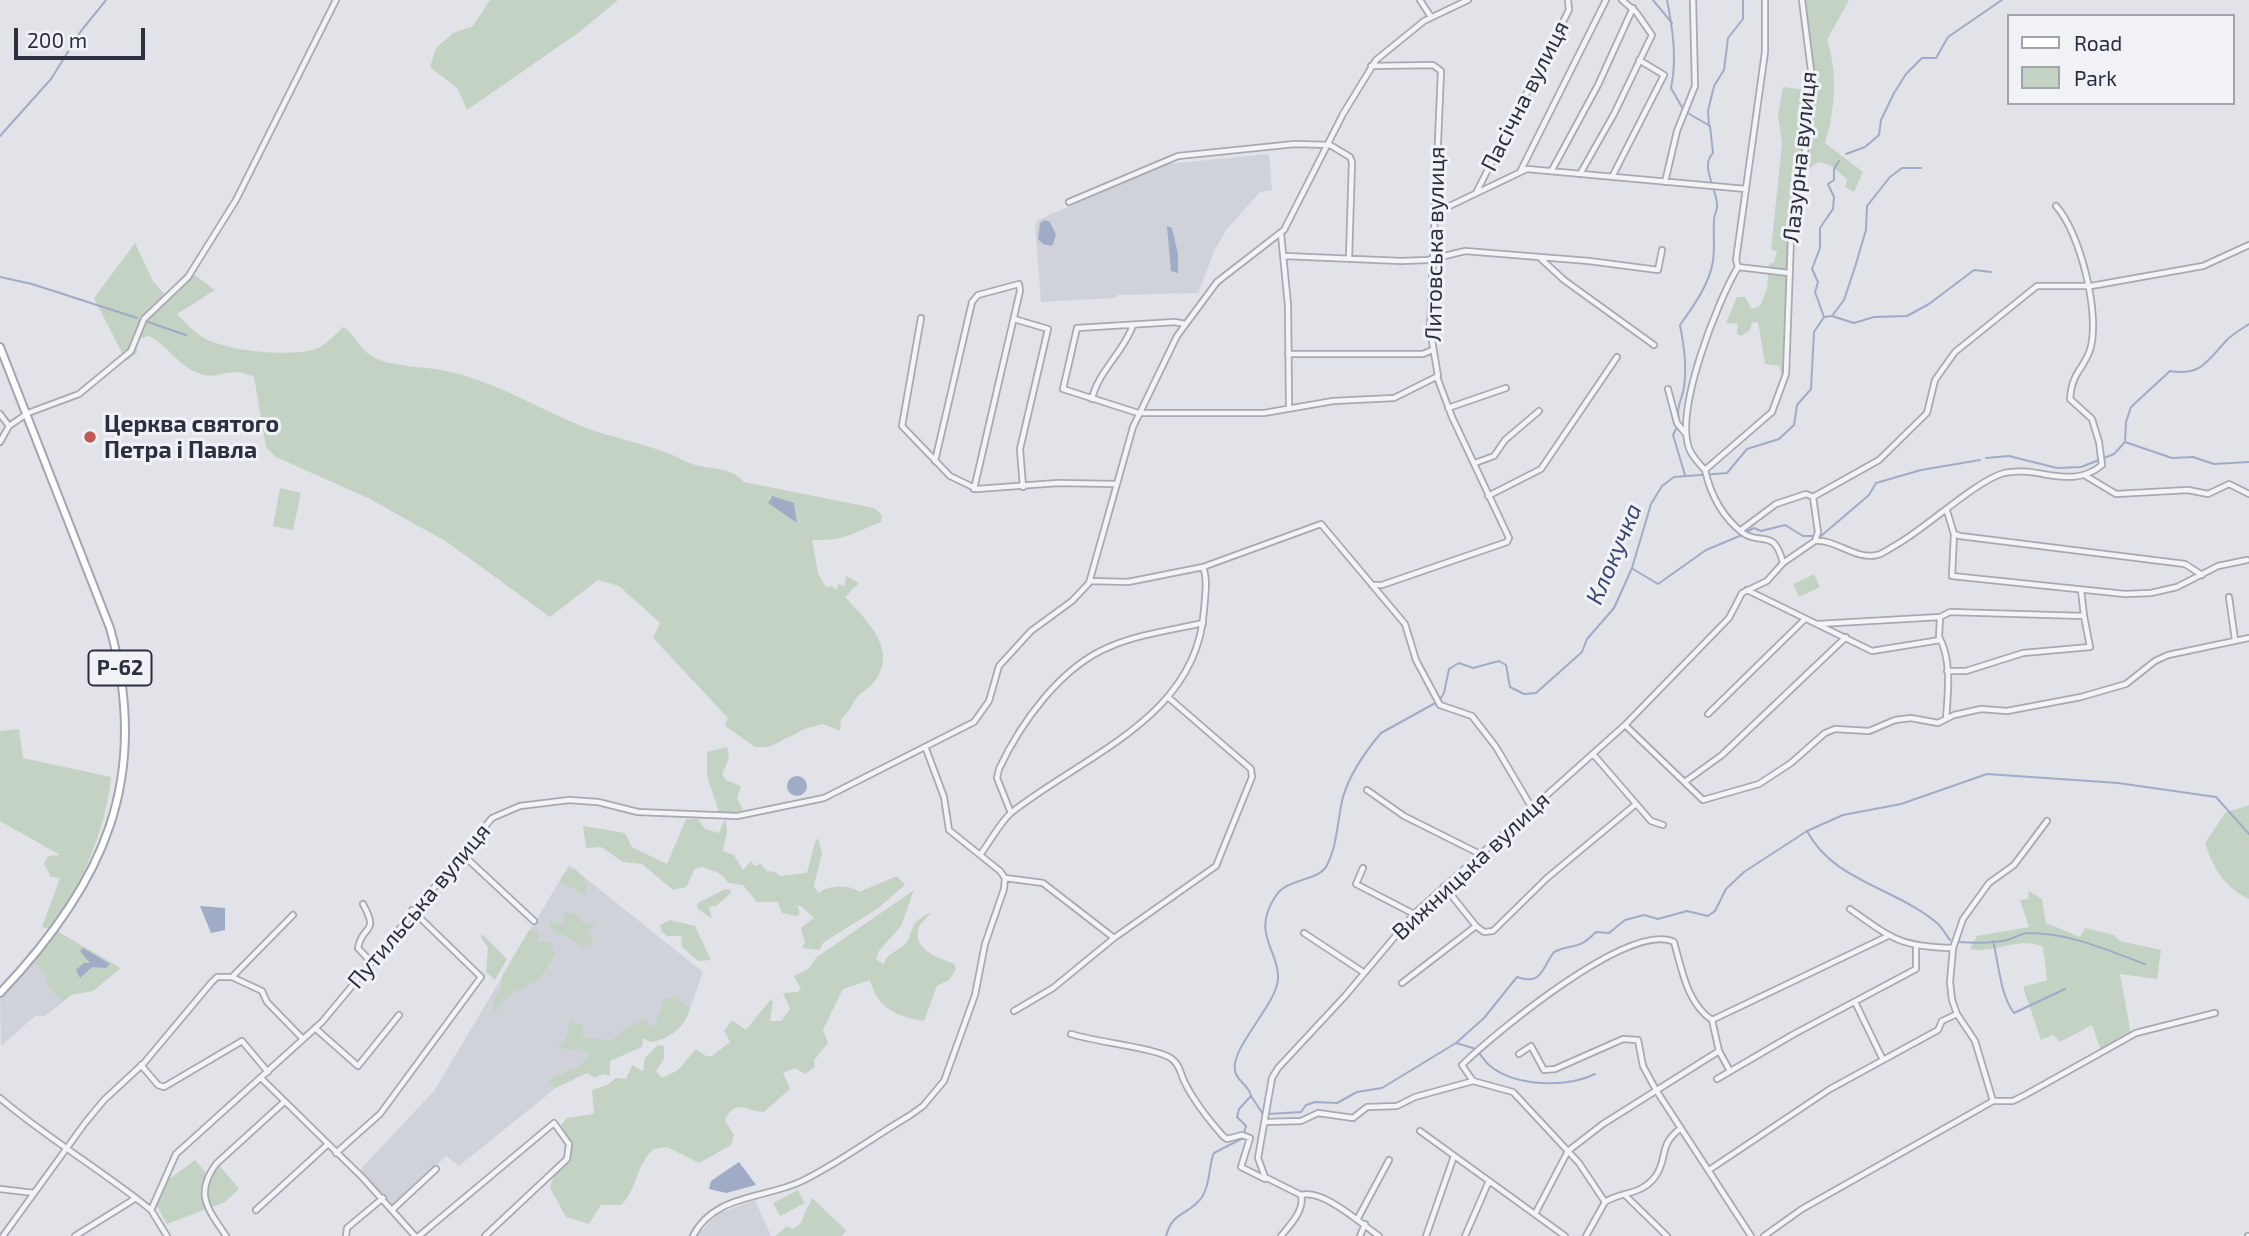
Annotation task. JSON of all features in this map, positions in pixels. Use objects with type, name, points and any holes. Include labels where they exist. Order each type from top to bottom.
[{"type":"main road","name":"Р-62","points":[[0,346],[110,628],[118,656],[126,728],[121,785],[99,856],[83,890],[62,922],[0,993]]},
{"type":"street","points":[[0,442],[9,426],[28,414],[79,394],[131,351],[144,319],[188,277],[236,200],[336,0]]},
{"type":"street","points":[[1420,0],[1431,17]]},
{"type":"street","points":[[1468,0],[1431,17],[1395,43],[1371,66],[1281,234],[1217,282],[1185,324],[1165,356],[1138,413],[1090,581],[1128,582],[1203,567],[1321,524],[1405,624],[1416,660],[1440,705],[1472,716],[1490,739],[1532,808]]},
{"type":"street","name":"Пасічна вулиця","points":[[1476,192],[1569,10],[1568,0]]},
{"type":"street","points":[[1521,170],[1606,0]]},
{"type":"street","points":[[1580,174],[1615,111],[1652,33],[1633,8],[1622,0]]},
{"type":"street","points":[[1665,182],[1695,79],[1693,0]]},
{"type":"street","name":"Лазурна вулиця","points":[[1686,434],[1689,406],[1707,328],[1738,267],[1737,254],[1745,189],[1766,48],[1765,0]]},
{"type":"street","name":"Лазурна вулиця","points":[[1707,474],[1772,411],[1782,391],[1788,360],[1789,273],[1813,79],[1802,0]]},
{"type":"street","points":[[1552,170],[1598,85],[1633,8]]},
{"type":"street","points":[[1612,177],[1664,76],[1662,72],[1639,60]]},
{"type":"street","name":"Литовська вулиця","points":[[1371,66],[1431,65],[1440,69],[1434,181],[1437,212],[1433,258],[1432,350],[1437,377],[1448,408],[1508,538],[1507,542],[1382,585],[1372,585]]},
{"type":"street","points":[[1069,202],[1173,157],[1289,145],[1327,145],[1351,160],[1349,258]]},
{"type":"street","points":[[1437,212],[1521,170],[1552,170],[1745,189]]},
{"type":"street","points":[[1813,497],[1816,537],[1852,553],[1878,555],[2001,474],[2016,471],[2063,479],[2085,475],[2102,465],[2092,419],[2070,399],[2074,374],[2090,351],[2093,325],[2091,286],[2056,206]]},
{"type":"street","points":[[1281,234],[1285,256],[1289,407]]},
{"type":"street","points":[[1813,497],[1879,460],[1927,413],[1937,377],[1955,352],[2017,306],[2037,286],[2091,286],[2203,266],[2249,245]]},
{"type":"street","points":[[1285,256],[1394,261],[1433,258],[1462,251],[1658,270],[1662,250]]},
{"type":"street","points":[[1539,257],[1564,280],[1654,345]]},
{"type":"street","name":"Лазурна вулиця","points":[[1738,267],[1789,273]]},
{"type":"street","points":[[935,461],[972,302],[978,295],[1020,285],[974,488]]},
{"type":"street","points":[[920,318],[901,426],[954,479],[989,491],[1058,483],[1116,484]]},
{"type":"street","points":[[1014,319],[1048,329],[1020,449],[1023,486]]},
{"type":"street","points":[[1185,324],[1175,322],[1077,328],[1063,384],[1064,390],[1138,413],[1264,413],[1338,401],[1394,398],[1437,377]]},
{"type":"street","points":[[1092,399],[1110,361],[1126,341],[1133,325]]},
{"type":"street","points":[[1288,354],[1423,354],[1432,350]]},
{"type":"street","points":[[1488,496],[1541,470],[1617,357]]},
{"type":"street","points":[[1448,408],[1506,388]]},
{"type":"street","points":[[1668,389],[1678,425],[1686,434],[1693,456],[1707,474],[1721,512],[1744,533],[1775,543],[1783,563]]},
{"type":"street","points":[[1475,463],[1494,456],[1505,440],[1539,411]]},
{"type":"street","points":[[0,414],[9,426]]},
{"type":"street","points":[[2085,475],[2116,494],[2189,490],[2208,494],[2229,484],[2249,494]]},
{"type":"street","points":[[1744,533],[1776,504],[1806,494],[1813,497]]},
{"type":"street","points":[[1947,511],[1954,534],[1952,576],[2081,590],[2151,593],[2178,587],[2218,566],[2247,560]]},
{"type":"street","points":[[1954,534],[1994,542],[2185,564],[2202,575]]},
{"type":"street","name":"Вижницька вулиця","points":[[1270,1181],[1261,1170],[1258,1158],[1272,1078],[1278,1068],[1413,914],[1625,726],[1729,618],[1740,597],[1747,590],[1767,581],[1783,563],[1816,537]]},
{"type":"street","points":[[980,855],[1011,813],[1144,721],[1168,698],[1196,655],[1203,623],[1206,578],[1203,567]]},
{"type":"street","name":"Путильська вулиця","points":[[151,1210],[176,1154],[315,1028],[492,818],[520,806],[576,800],[641,812],[742,815],[824,798],[926,749],[974,722],[989,701],[993,676],[999,666],[1031,631],[1072,601],[1090,581]]},
{"type":"street","points":[[1747,590],[1872,651],[1940,640]]},
{"type":"street","points":[[1947,671],[1966,671],[2023,653],[2090,647],[2081,590]]},
{"type":"street","points":[[2229,597],[2235,640]]},
{"type":"street","points":[[1818,624],[1940,617],[1950,612],[2084,616]]},
{"type":"street","points":[[1940,617],[1940,640],[1944,644],[1947,671],[1946,720]]},
{"type":"street","points":[[1708,714],[1805,619]]},
{"type":"street","points":[[1011,813],[997,778],[999,769],[1038,708],[1065,677],[1108,647],[1203,623]]},
{"type":"street","points":[[1686,781],[1722,755],[1846,637]]},
{"type":"street","points":[[1625,726],[1703,800],[1774,775],[1825,733],[1835,729],[1870,731],[1895,720],[1923,719],[1938,723],[1982,709],[2007,711],[2110,689],[2126,684],[2155,661],[2168,655],[2249,638]]},
{"type":"street","points":[[1014,1011],[1053,988],[1114,938],[1216,866],[1252,777],[1251,769],[1168,698]]},
{"type":"street","points":[[693,1236],[705,1219],[722,1207],[802,1181],[923,1106],[944,1081],[975,995],[983,948],[1001,903],[1004,878],[998,869],[949,830],[944,797],[926,749]]},
{"type":"street","points":[[1593,754],[1651,821],[1663,825]]},
{"type":"street","points":[[1367,790],[1404,816],[1480,854]]},
{"type":"street","points":[[1444,886],[1476,926],[1484,932],[1493,930],[1547,878],[1636,804]]},
{"type":"street","points":[[1993,1101],[1975,1041],[1957,1014],[1950,982],[1953,948],[1963,919],[1989,883],[2014,864],[2047,821]]},
{"type":"street","points":[[461,853],[534,921]]},
{"type":"street","points":[[1363,868],[1356,884],[1413,914]]},
{"type":"street","points":[[1004,878],[1043,883],[1114,938]]},
{"type":"street","points":[[363,904],[372,920],[371,929],[359,942],[358,948],[371,962]]},
{"type":"street","points":[[1850,909],[1888,936],[1916,947],[1953,948]]},
{"type":"street","points":[[336,1153],[380,1114],[481,977],[479,972],[412,910]]},
{"type":"street","points":[[232,977],[293,915]]},
{"type":"street","points":[[1402,983],[1476,926]]},
{"type":"street","points":[[1304,933],[1363,972]]},
{"type":"street","points":[[1712,1020],[1888,936]]},
{"type":"street","points":[[1473,1081],[1462,1065],[1555,988],[1630,947],[1663,939],[1674,942],[1689,992],[1703,1014],[1712,1020],[1719,1051],[1730,1071]]},
{"type":"street","points":[[1717,1079],[1916,969],[1916,947]]},
{"type":"street","points":[[3,1236],[64,1149],[104,1100],[141,1065],[217,978],[232,977],[262,991],[267,1002],[303,1039]]},
{"type":"street","points":[[1855,1002],[1883,1060]]},
{"type":"street","points":[[1764,1236],[1813,1202],[1897,1153],[1962,1121],[1993,1101],[2013,1101],[2136,1032],[2216,1013]]},
{"type":"street","points":[[1709,1170],[1770,1127],[1938,1030],[1942,1021],[1957,1014]]},
{"type":"street","points":[[315,1028],[358,1066],[399,1015]]},
{"type":"street","points":[[1071,1034],[1098,1043],[1154,1049],[1172,1059],[1181,1070],[1183,1080],[1199,1106],[1223,1136],[1227,1139],[1245,1136],[1251,1142],[1241,1167],[1301,1195],[1314,1196],[1358,1218],[1379,1236]]},
{"type":"street","points":[[1519,1054],[1531,1046],[1544,1070],[1555,1069],[1623,1039],[1638,1040],[1643,1066],[1656,1090],[1751,1236]]},
{"type":"street","points":[[141,1065],[158,1085],[165,1087],[242,1041],[268,1072]]},
{"type":"street","points":[[1535,1213],[1568,1151],[1656,1090],[1719,1051]]},
{"type":"street","points":[[261,1078],[383,1198],[417,1236],[554,1123],[569,1144],[567,1159],[485,1236]]},
{"type":"street","points":[[1266,1120],[1301,1121],[1318,1113],[1353,1118],[1367,1107],[1398,1106],[1415,1097],[1473,1081],[1513,1091],[1568,1151],[1605,1202]]},
{"type":"street","points":[[0,1098],[64,1149],[82,1158],[151,1210],[167,1236]]},
{"type":"street","points":[[226,1236],[205,1202],[203,1193],[207,1177],[216,1164],[284,1102]]},
{"type":"street","points":[[1586,1236],[1605,1202],[1626,1196],[1654,1178],[1667,1140],[1681,1128]]},
{"type":"street","points":[[1420,1131],[1565,1236]]},
{"type":"street","points":[[256,1210],[327,1145]]},
{"type":"street","points":[[1426,1236],[1454,1156]]},
{"type":"street","points":[[1358,1218],[1389,1160]]},
{"type":"street","points":[[393,1209],[436,1169]]},
{"type":"street","points":[[1465,1236],[1489,1181]]},
{"type":"street","points":[[0,1189],[35,1194]]},
{"type":"street","points":[[1281,1236],[1298,1213],[1303,1201],[1301,1195]]},
{"type":"street","points":[[1626,1196],[1667,1236]]},
{"type":"street","points":[[75,1236],[136,1198]]},
{"type":"street","points":[[346,1236],[347,1228],[383,1198]]},
{"type":"street","points":[[1360,1236],[1365,1224]]},
{"type":"shaded area","points":[[1269,154],[1272,190],[1260,192],[1227,229],[1215,249],[1198,293],[1118,295],[1115,298],[1041,302],[1035,225],[1038,220],[1167,164]]},
{"type":"shaded area","points":[[569,865],[703,972],[691,1006],[684,1019],[565,1074],[556,1088],[459,1166],[446,1156],[393,1207],[359,1171],[434,1091]]},
{"type":"shaded area","points":[[32,960],[49,979],[45,983],[63,1002],[45,1016],[35,1016],[1,1046],[0,997]]},
{"type":"shaded area","points":[[755,1200],[771,1236],[697,1236],[717,1214]]},
{"type":"green space","points":[[490,0],[618,0],[578,33],[467,110],[457,88],[430,67],[436,48],[453,33],[473,26]]},
{"type":"green space","points":[[1802,0],[1849,0],[1827,40],[1833,65],[1834,92],[1825,143],[1863,172],[1854,192],[1845,187],[1847,179],[1830,165],[1818,162],[1805,172],[1791,251],[1788,379],[1783,378],[1779,366],[1765,364],[1758,322],[1752,323],[1749,331],[1741,336],[1737,334],[1738,324],[1726,323],[1737,297],[1745,297],[1752,309],[1760,306],[1767,289],[1769,264],[1774,263],[1777,251],[1771,250],[1782,144],[1778,115],[1783,87],[1807,90],[1809,69],[1799,3]]},
{"type":"green space","points":[[135,243],[153,281],[166,296],[188,270],[215,290],[177,314],[198,334],[216,343],[261,352],[307,351],[325,344],[343,327],[377,359],[468,377],[592,430],[659,450],[693,464],[730,472],[744,482],[874,508],[882,515],[881,522],[841,538],[812,540],[818,573],[826,587],[832,586],[837,590],[838,584],[845,586],[846,576],[859,583],[845,597],[877,636],[882,647],[881,670],[841,719],[840,731],[823,724],[807,728],[769,747],[755,747],[725,726],[728,718],[653,638],[660,623],[619,586],[598,580],[550,617],[447,542],[368,498],[276,457],[266,447],[254,377],[238,372],[208,375],[193,371],[149,336],[136,340],[137,353],[126,361],[94,298]],"holes":[[[769,497],[794,503],[797,523],[769,503]]]},
{"type":"green space","points":[[280,488],[301,493],[293,530],[273,526]]},
{"type":"green space","points":[[1814,574],[1820,587],[1799,597],[1793,584]]},
{"type":"green space","points":[[19,729],[23,758],[111,777],[98,837],[55,930],[121,968],[93,991],[71,995],[63,1002],[45,983],[48,979],[32,960],[53,930],[42,927],[60,878],[51,877],[44,864],[48,856],[60,855],[0,821],[0,731]]},
{"type":"green space","points":[[727,747],[729,758],[722,774],[726,780],[741,786],[737,798],[743,809],[739,813],[719,812],[707,776],[707,752]]},
{"type":"green space","points":[[2249,805],[2249,899],[2232,888],[2221,876],[2205,843],[2225,813]]},
{"type":"green space","points":[[686,819],[698,819],[705,829],[719,833],[725,819],[727,830],[723,851],[734,855],[743,870],[751,861],[755,866],[761,864],[767,871],[780,876],[807,873],[818,838],[822,853],[814,886],[818,893],[839,887],[859,892],[897,876],[905,885],[877,909],[824,942],[819,950],[802,948],[805,942],[801,928],[814,918],[801,906],[797,906],[800,913],[797,916],[782,913],[778,902],[757,902],[743,885],[729,883],[719,873],[702,867],[695,869],[686,887],[673,890],[642,864],[623,862],[601,847],[586,848],[583,826],[625,833],[632,847],[667,864]]},
{"type":"green space","points":[[569,869],[575,869],[586,881],[587,895],[561,883],[561,877]]},
{"type":"green space","points":[[725,889],[731,890],[730,894],[716,906],[709,907],[712,919],[697,908],[698,903]]},
{"type":"green space","points":[[914,890],[901,926],[879,951],[876,959],[884,965],[889,955],[907,942],[917,921],[932,912],[919,926],[919,941],[922,947],[954,964],[956,969],[949,980],[937,986],[924,1021],[890,1010],[878,998],[870,980],[843,989],[823,1030],[828,1043],[814,1060],[815,1067],[805,1074],[795,1068],[783,1073],[790,1089],[764,1112],[742,1107],[733,1109],[725,1120],[734,1135],[731,1145],[699,1163],[667,1147],[654,1149],[648,1155],[621,1205],[601,1205],[589,1224],[566,1217],[550,1188],[569,1154],[570,1147],[561,1125],[567,1118],[594,1114],[592,1090],[607,1085],[616,1078],[626,1079],[632,1065],[643,1071],[645,1058],[658,1045],[664,1046],[664,1059],[656,1071],[662,1078],[678,1070],[696,1049],[706,1056],[712,1056],[730,1042],[724,1031],[732,1020],[746,1030],[771,999],[773,1002],[770,1021],[781,1021],[790,1009],[783,993],[801,989],[794,976],[808,969],[817,957]]},
{"type":"green space","points":[[2029,891],[2042,899],[2046,923],[2080,937],[2085,928],[2114,935],[2120,941],[2161,950],[2157,979],[2120,974],[2131,1034],[2101,1051],[2092,1025],[2060,1042],[2053,1035],[2041,1040],[2023,987],[2047,980],[2043,947],[2025,943],[1970,949],[1977,936],[2029,927],[2020,900],[2028,899]]},
{"type":"green space","points":[[564,913],[574,913],[583,923],[595,924],[587,933],[594,940],[593,943],[584,947],[563,935],[555,934],[548,923],[552,921],[563,926]]},
{"type":"green space","points":[[670,920],[695,926],[711,960],[698,961],[682,947],[681,936],[667,936],[662,932],[660,925]]},
{"type":"green space","points":[[529,930],[538,931],[538,942],[551,942],[555,955],[537,981],[505,999],[496,1014],[492,1014],[495,997],[502,987],[501,978]]},
{"type":"green space","points":[[482,934],[507,959],[495,980],[486,972],[488,948],[481,937]]},
{"type":"green space","points":[[675,996],[690,1009],[680,1027],[670,1035],[650,1042],[643,1038],[642,1047],[610,1061],[610,1076],[603,1074],[595,1078],[587,1073],[556,1088],[550,1084],[549,1080],[581,1065],[591,1054],[584,1052],[582,1046],[576,1050],[558,1047],[566,1038],[570,1020],[583,1025],[583,1037],[612,1041],[625,1029],[644,1019],[654,1028],[664,999]]},
{"type":"green space","points":[[195,1160],[206,1173],[220,1166],[239,1189],[225,1202],[167,1224],[157,1206],[164,1183]]},
{"type":"green space","points":[[798,1190],[805,1203],[780,1216],[773,1203]]},
{"type":"green space","points":[[812,1198],[847,1231],[841,1236],[775,1236],[787,1226],[793,1229],[800,1224]]},
{"type":"water","points":[[1045,220],[1050,222],[1056,235],[1052,246],[1043,244],[1038,239],[1040,223]]},
{"type":"water","points":[[1167,226],[1172,228],[1178,254],[1178,273],[1171,271]]},
{"type":"water","points":[[772,496],[794,503],[797,523],[768,503]]},
{"type":"water","points":[[797,776],[804,779],[807,786],[804,793],[797,796],[790,793],[787,786],[790,779]]},
{"type":"water","points":[[200,906],[225,908],[225,930],[211,933]]},
{"type":"water","points":[[83,948],[110,964],[106,968],[92,967],[80,978],[76,970],[84,963],[90,963],[80,951]]},
{"type":"water","points":[[739,1162],[756,1185],[726,1193],[709,1189],[711,1181]]},
{"type":"waterway","points":[[0,136],[51,79],[81,31],[106,0]]},
{"type":"waterway","points":[[1653,0],[1672,23]]},
{"type":"waterway","points":[[1667,0],[1674,44],[1671,88],[1683,109]]},
{"type":"waterway","points":[[1709,126],[1708,111],[1714,86],[1724,70],[1728,38],[1743,19],[1743,0]]},
{"type":"waterway","name":"Клокучка","points":[[1846,154],[1865,147],[1879,135],[1881,120],[1894,93],[1906,74],[1922,58],[1936,58],[1948,37],[2002,0]]},
{"type":"waterway","points":[[1679,420],[1685,371],[1680,325],[1700,294],[1711,269],[1717,206],[1708,170],[1709,158],[1713,153],[1710,126],[1686,112]]},
{"type":"waterway","name":"Клокучка","points":[[1244,1133],[1246,1126],[1237,1117],[1239,1109],[1251,1096],[1236,1074],[1235,1064],[1244,1041],[1269,1002],[1278,979],[1266,932],[1268,910],[1280,891],[1317,874],[1327,865],[1346,788],[1375,740],[1381,733],[1439,701],[1444,693],[1449,669],[1459,663],[1473,668],[1499,661],[1506,665],[1510,687],[1524,694],[1536,693],[1582,652],[1587,639],[1614,608],[1632,568],[1651,504],[1662,486],[1674,477],[1727,473],[1747,449],[1779,439],[1794,425],[1797,405],[1811,389],[1814,332],[1824,317],[1815,292],[1818,282],[1812,269],[1820,248],[1820,228],[1833,209],[1834,197],[1828,184],[1834,180],[1834,169],[1839,161]]},
{"type":"waterway","points":[[1832,316],[1844,300],[1855,267],[1866,230],[1867,206],[1890,177],[1902,168],[1921,168]]},
{"type":"waterway","points":[[1825,317],[1832,316],[1854,323],[1874,317],[1907,316],[1929,304],[1974,270],[1991,272]]},
{"type":"waterway","points":[[0,277],[32,284],[137,318]]},
{"type":"waterway","points":[[145,321],[186,335]]},
{"type":"waterway","points":[[1986,458],[2009,456],[2057,468],[2081,467],[2114,454],[2125,442],[2126,422],[2131,407],[2170,371],[2190,371],[2203,365],[2228,338],[2249,324]]},
{"type":"waterway","points":[[1678,425],[1673,435],[1685,475]]},
{"type":"waterway","points":[[2125,442],[2172,458],[2193,457],[2214,464],[2249,462]]},
{"type":"waterway","points":[[1746,532],[1754,528],[1761,531],[1785,525],[1803,536],[1821,536],[1869,495],[1876,483],[1921,470],[1980,460]]},
{"type":"waterway","points":[[1633,569],[1658,584],[1706,550],[1742,535]]},
{"type":"waterway","points":[[1268,1114],[1301,1112],[1306,1105],[1315,1102],[1337,1103],[1357,1092],[1382,1088],[1456,1043],[1484,1018],[1517,977],[1537,977],[1554,952],[1579,944],[1596,932],[1609,933],[1625,920],[1644,915],[1658,919],[1687,911],[1708,916],[1715,911],[1726,889],[1744,872],[1807,831],[1843,815],[1901,804],[1987,774],[2118,783],[2216,797],[2249,834]]},
{"type":"waterway","points":[[1807,831],[1818,848],[1833,862],[1866,883],[1921,911],[1939,925],[1950,940]]},
{"type":"waterway","points":[[1958,942],[1995,942],[2025,933],[2044,934],[2088,943],[2145,964]]},
{"type":"waterway","points":[[1993,941],[2003,988],[2014,1013],[2065,989]]},
{"type":"waterway","points":[[1456,1043],[1476,1049]]},
{"type":"waterway","points":[[1478,1052],[1488,1064],[1500,1072],[1526,1081],[1570,1082],[1595,1074]]},
{"type":"waterway","points":[[1251,1096],[1263,1114]]},
{"type":"waterway","name":"Клокучка","points":[[1166,1236],[1177,1217],[1202,1197],[1214,1153],[1243,1138]]},
{"type":"place","name":"Церква святого Петра і Павла","points":[[90,437]]}]
